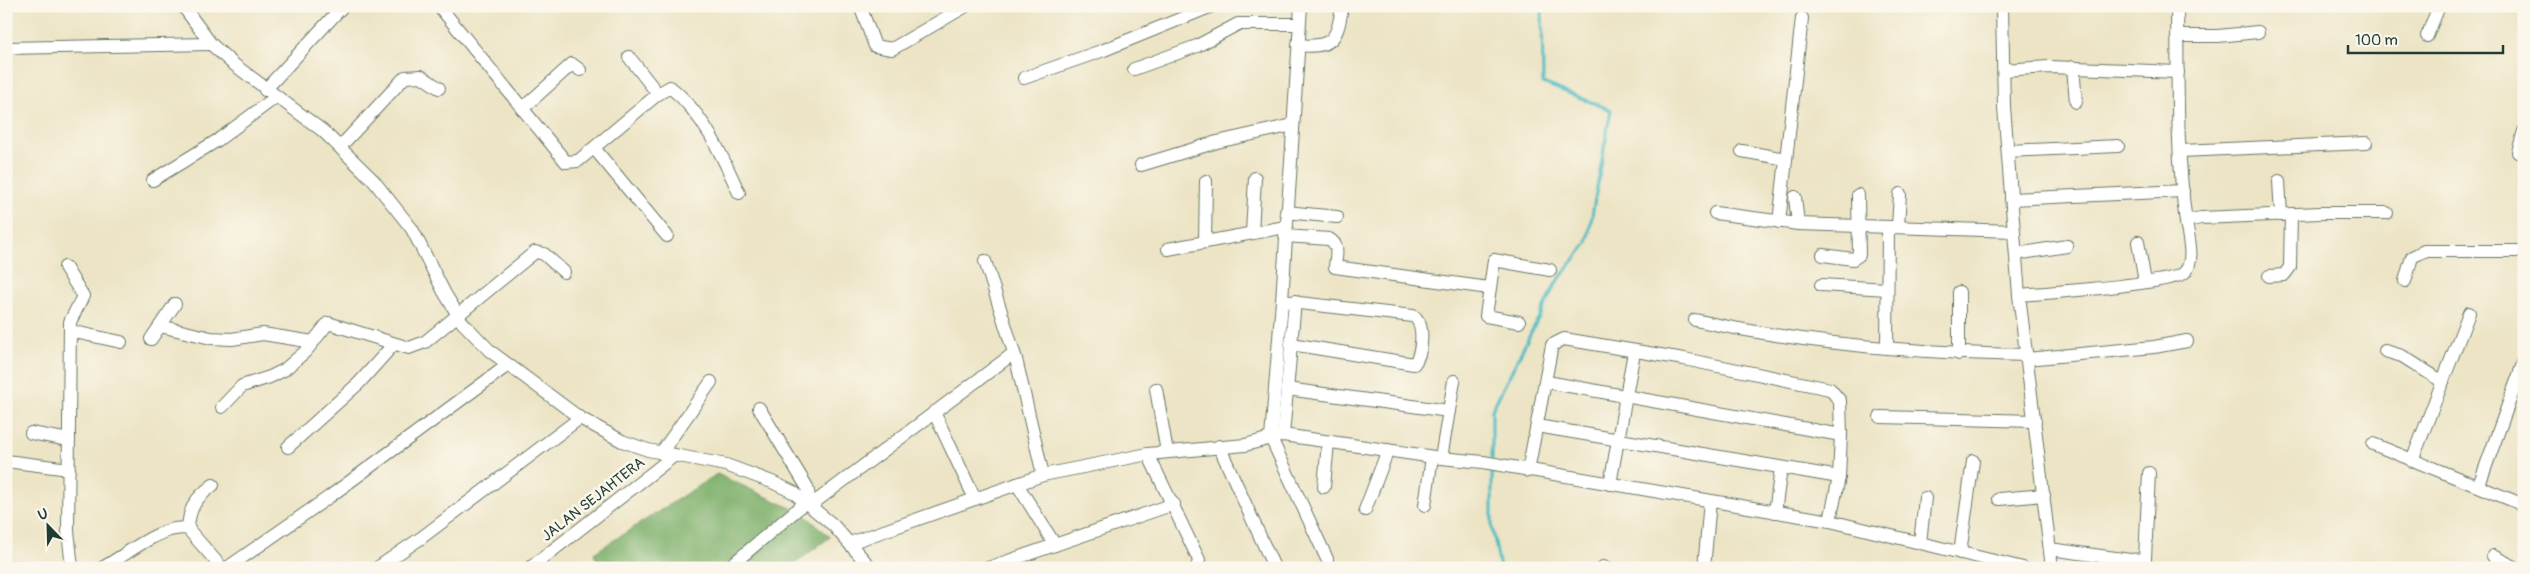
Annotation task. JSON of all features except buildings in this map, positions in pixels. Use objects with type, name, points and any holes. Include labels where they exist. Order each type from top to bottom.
[{"type":"street","points":[[182,6],[211,44],[270,93],[316,126],[373,180],[412,229],[457,314],[476,338],[508,365],[580,418],[622,441],[661,453],[726,466],[752,474],[793,492],[808,503],[850,543],[871,568]]},
{"type":"street","points":[[152,180],[218,140],[270,93],[342,6]]},
{"type":"street","points":[[439,6],[566,162],[578,161],[658,94],[666,88],[671,88],[695,113],[719,148],[739,193]]},
{"type":"street","points":[[860,6],[875,46],[881,49],[892,49],[966,6]]},
{"type":"street","points":[[1024,78],[1104,50],[1212,6]]},
{"type":"street","points":[[1277,436],[1287,389],[1291,344],[1285,231],[1301,6]]},
{"type":"street","points":[[1298,45],[1320,46],[1332,40],[1339,26],[1342,6]]},
{"type":"street","points":[[2002,6],[2008,151],[2019,295],[2052,568]]},
{"type":"street","points":[[2019,295],[2145,282],[2177,276],[2187,269],[2190,254],[2183,191],[2177,6]]},
{"type":"street","points":[[2427,36],[2440,6]]},
{"type":"street","points":[[1779,222],[1802,18]]},
{"type":"street","points":[[1134,69],[1197,46],[1238,24],[1299,24]]},
{"type":"street","points":[[2177,36],[2218,36],[2258,32]]},
{"type":"street","points":[[6,48],[211,44]]},
{"type":"street","points":[[629,57],[658,94]]},
{"type":"street","points":[[522,109],[572,64],[575,64],[580,70]]},
{"type":"street","points":[[2004,70],[2073,67],[2178,72]]},
{"type":"street","points":[[2073,67],[2076,102]]},
{"type":"street","points":[[340,147],[405,77],[420,76],[439,88]]},
{"type":"street","points":[[1141,164],[1217,142],[1293,125]]},
{"type":"street","points":[[2518,152],[2524,130]]},
{"type":"street","points":[[2181,151],[2366,143]]},
{"type":"street","points":[[2008,151],[2118,146]]},
{"type":"street","points":[[594,148],[667,236]]},
{"type":"street","points":[[1742,151],[1786,159]]},
{"type":"street","points":[[1252,233],[1255,178]]},
{"type":"street","points":[[1205,242],[1206,181]]},
{"type":"street","points":[[2269,276],[2284,275],[2290,267],[2286,215],[2279,181]]},
{"type":"street","points":[[2011,199],[2183,191]]},
{"type":"street","points":[[1887,346],[1887,290],[1893,227],[1900,194]]},
{"type":"street","points":[[1823,254],[1853,259],[1860,252],[1858,195]]},
{"type":"street","points":[[1794,197],[1798,224]]},
{"type":"street","points":[[1286,212],[1337,217]]},
{"type":"street","points":[[1715,213],[1798,224],[1860,228],[1893,227],[2014,231]]},
{"type":"street","points":[[2186,221],[2201,218],[2387,213]]},
{"type":"street","points":[[1168,249],[1252,233],[1285,231],[1329,238],[1335,242],[1337,248],[1335,267],[1489,288]]},
{"type":"street","points":[[2138,242],[2145,282]]},
{"type":"street","points":[[2016,254],[2067,246]]},
{"type":"street","points":[[2405,281],[2412,257],[2424,251],[2524,252]]},
{"type":"street","points":[[222,407],[242,386],[270,378],[284,370],[313,342],[328,323],[393,345],[409,348],[417,346],[535,252],[544,254],[564,272]]},
{"type":"street","points":[[1520,322],[1486,316],[1494,260],[1550,270]]},
{"type":"street","points":[[984,261],[1014,353],[1043,475]]},
{"type":"street","points":[[65,267],[83,296],[71,315],[70,331],[68,531],[72,568]]},
{"type":"street","points":[[1820,285],[1887,290]]},
{"type":"street","points":[[1959,292],[1959,354]]},
{"type":"street","points":[[1288,301],[1413,316],[1420,324],[1421,335],[1414,364],[1291,344]]},
{"type":"street","points":[[1288,301],[1277,436],[1327,559]]},
{"type":"street","points":[[151,339],[175,304]]},
{"type":"street","points":[[2412,461],[2468,313]]},
{"type":"street","points":[[1694,320],[1825,342],[1887,346],[1959,354],[2027,357],[2154,347],[2187,341]]},
{"type":"street","points":[[160,326],[211,338],[232,339],[263,334],[313,342]]},
{"type":"street","points":[[70,331],[121,342]]},
{"type":"street","points":[[1528,471],[1547,382],[1552,345],[1559,340],[1684,359],[1830,389],[1840,401],[1841,435],[1839,476],[1830,522]]},
{"type":"street","points":[[288,447],[359,383],[393,345]]},
{"type":"street","points":[[2385,351],[2402,356],[2443,382]]},
{"type":"street","points":[[1610,484],[1634,352]]},
{"type":"street","points":[[728,568],[808,503],[1014,353]]},
{"type":"street","points":[[2479,486],[2524,361]]},
{"type":"street","points":[[227,568],[329,497],[508,365]]},
{"type":"street","points":[[1425,505],[1449,411],[1454,381]]},
{"type":"street","points":[[661,453],[711,382]]},
{"type":"street","points":[[1547,382],[1841,435]]},
{"type":"street","points":[[1156,388],[1167,452]]},
{"type":"street","points":[[1287,389],[1449,411]]},
{"type":"street","points":[[759,408],[807,487],[809,494],[808,503]]},
{"type":"street","points":[[934,412],[974,499]]},
{"type":"street","points":[[1880,417],[2034,421]]},
{"type":"street","points":[[376,568],[421,538],[580,418]]},
{"type":"street","points":[[1537,426],[1781,468],[1839,476]]},
{"type":"street","points":[[31,433],[69,440]]},
{"type":"street","points":[[850,543],[1043,475],[1148,454],[1245,445],[1277,436],[1483,462],[1775,512],[1830,522],[1920,543],[1967,559],[2023,568]]},
{"type":"street","points":[[1324,487],[1328,442]]},
{"type":"street","points":[[2373,444],[2524,505]]},
{"type":"street","points":[[1219,446],[1273,565]]},
{"type":"street","points":[[1365,510],[1388,450]]},
{"type":"street","points":[[1148,454],[1174,504],[1199,560],[1197,568]]},
{"type":"street","name":"JALAN SEJAHTERA","points":[[537,565],[675,455]]},
{"type":"street","points":[[6,461],[69,469]]},
{"type":"street","points":[[1967,559],[1973,461]]},
{"type":"street","points":[[1775,512],[1781,468]]},
{"type":"street","points":[[2050,549],[2130,560],[2145,559],[2149,473]]},
{"type":"street","points":[[1017,484],[1055,545]]},
{"type":"street","points":[[213,485],[200,495],[191,507],[188,529],[222,568]]},
{"type":"street","points":[[1999,499],[2044,495]]},
{"type":"street","points":[[1920,543],[1925,498]]},
{"type":"street","points":[[1704,568],[1710,501]]},
{"type":"street","points":[[988,568],[1017,563],[1055,545],[1174,504]]},
{"type":"street","points":[[102,568],[169,529],[188,529]]},
{"type":"street","points":[[2493,556],[2517,568]]},
{"type":"street","points":[[7,567],[26,568]]},
{"type":"green space","points":[[717,474],[804,514],[830,537],[789,568],[600,568],[594,553]]},
{"type":"waterway","points":[[1492,459],[1492,410],[1556,283],[1587,243],[1611,110],[1543,83],[1542,6]]},
{"type":"waterway","points":[[1492,466],[1492,527],[1500,568]]}]
